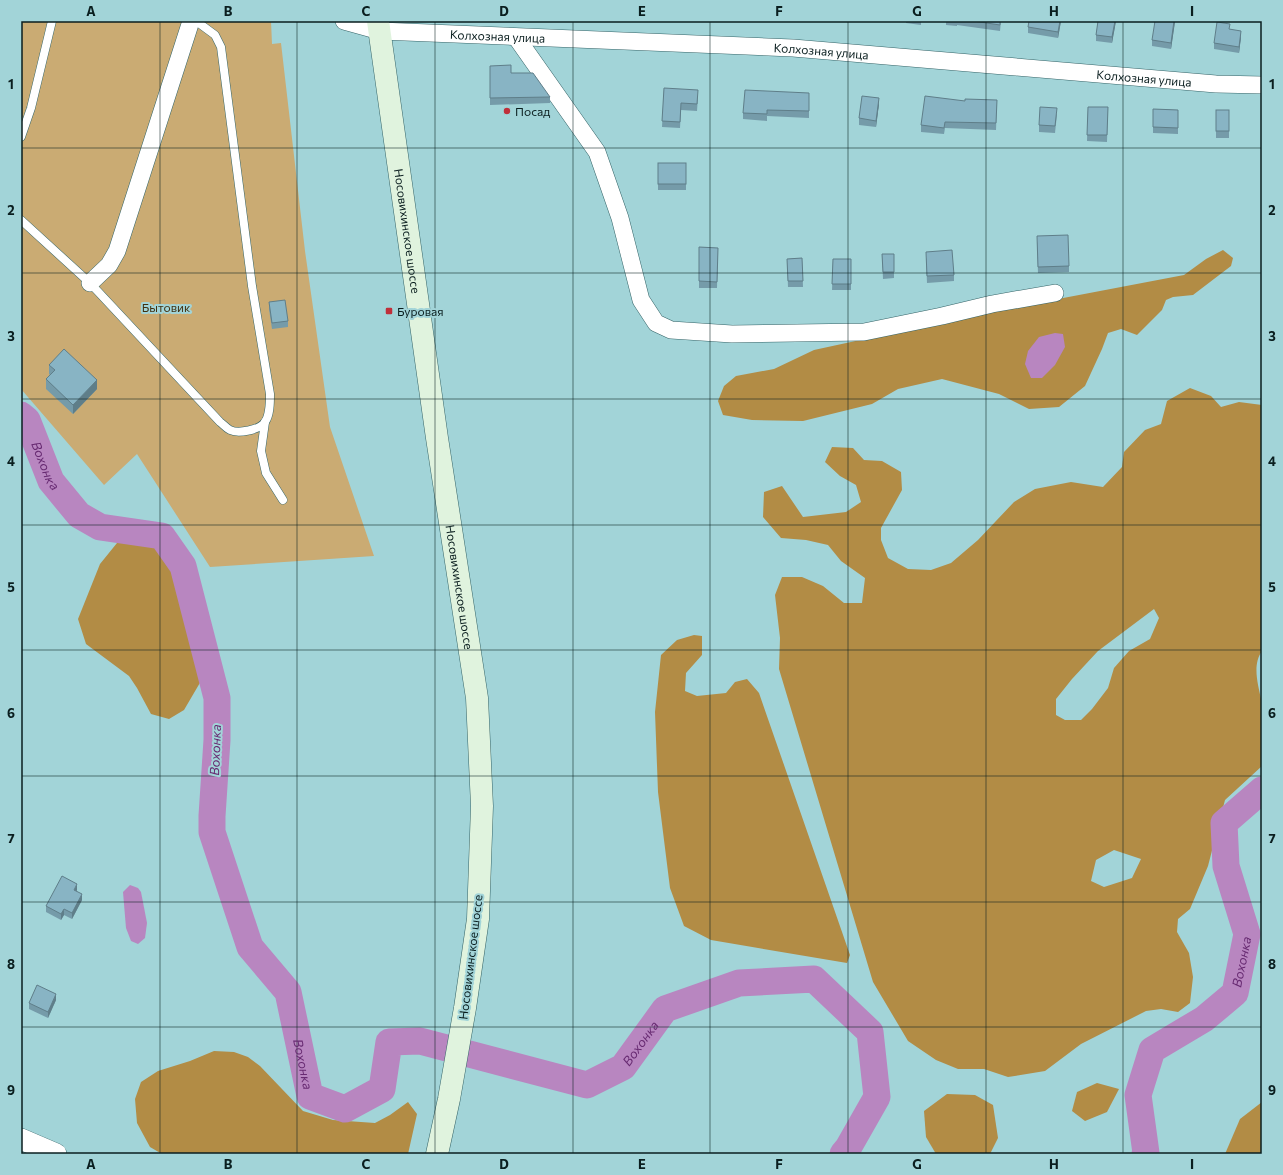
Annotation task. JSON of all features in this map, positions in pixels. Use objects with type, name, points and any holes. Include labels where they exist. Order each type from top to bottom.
[{"type":"main road","name":"Носовихинское шоссе","points":[[379,26],[437,438],[477,698],[482,806],[478,919],[465,1008],[449,1099],[437,1154]]},
{"type":"street","points":[[90,283],[109,265],[117,251],[191,21]]},
{"type":"street","name":"Колхозная улица","points":[[344,21],[379,26],[516,37],[793,48],[1208,84],[1262,85]]},
{"type":"street","points":[[516,37],[597,152],[620,218],[641,300],[656,324],[671,330],[732,334],[864,332],[992,304],[1055,293]]},
{"type":"street","points":[[21,1139],[56,1154]]},
{"type":"lane","points":[[21,137],[31,108],[52,21]]},
{"type":"lane","points":[[196,21],[215,35],[221,47],[252,286],[270,394],[269,411],[265,422],[261,451],[266,473],[283,500]]},
{"type":"lane","points":[[21,220],[90,283],[220,422],[230,430],[243,431],[257,428],[265,422]]},
{"type":"green space","name":"Бытовик","points":[[21,21],[271,21],[272,44],[281,43],[305,251],[330,427],[374,556],[210,567],[137,454],[104,485],[21,389]]},
{"type":"shaded area","points":[[1223,250],[1233,258],[1231,266],[1193,295],[1173,297],[1166,300],[1162,310],[1137,335],[1121,329],[1108,333],[1085,386],[1059,407],[1029,409],[999,394],[942,379],[898,389],[872,404],[803,421],[752,420],[723,415],[718,401],[724,386],[736,376],[774,369],[814,350],[980,314],[1184,275],[1206,259]]},
{"type":"shaded area","points":[[1055,333],[1063,334],[1065,347],[1055,365],[1042,378],[1031,378],[1025,364],[1028,351],[1039,337]]},
{"type":"shaded area","points":[[1190,388],[1211,396],[1221,407],[1239,402],[1262,405],[1262,651],[1256,668],[1257,681],[1262,700],[1262,766],[1225,800],[1208,866],[1190,909],[1178,919],[1177,932],[1189,953],[1193,977],[1190,1003],[1178,1012],[1161,1009],[1146,1011],[1081,1044],[1045,1071],[1008,1077],[984,1069],[958,1069],[936,1060],[908,1041],[873,982],[779,669],[780,638],[775,595],[782,577],[802,577],[823,586],[844,603],[862,603],[865,578],[841,561],[828,545],[806,540],[781,538],[763,517],[764,492],[782,486],[803,517],[846,512],[861,502],[856,485],[840,476],[825,462],[832,447],[853,448],[864,460],[882,461],[901,472],[902,490],[881,528],[881,540],[888,558],[908,569],[931,570],[951,563],[978,540],[1014,502],[1035,489],[1071,482],[1103,487],[1122,467],[1124,452],[1145,430],[1161,424],[1167,401]],"holes":[[[1154,609],[1159,618],[1150,639],[1129,651],[1114,668],[1108,688],[1092,709],[1081,720],[1065,720],[1056,715],[1056,699],[1072,679],[1098,651]],[[1114,850],[1141,859],[1132,878],[1104,887],[1091,881],[1096,860]]]},
{"type":"shaded area","points":[[136,541],[159,547],[176,576],[194,646],[201,681],[184,710],[169,719],[151,714],[129,676],[86,644],[78,619],[100,564],[117,543]]},
{"type":"shaded area","points":[[694,635],[702,636],[702,655],[686,673],[685,691],[697,696],[726,693],[735,682],[747,679],[759,693],[850,955],[847,963],[711,940],[684,926],[670,888],[658,792],[655,712],[661,655],[677,640]]},
{"type":"shaded area","points":[[130,885],[138,888],[141,892],[147,923],[145,938],[138,944],[131,941],[126,928],[123,892]]},
{"type":"shaded area","points":[[214,1051],[234,1052],[248,1057],[260,1066],[303,1111],[333,1120],[375,1123],[390,1115],[408,1102],[417,1114],[408,1154],[162,1154],[150,1147],[137,1123],[135,1099],[141,1082],[158,1071],[190,1061]]},
{"type":"shaded area","points":[[1097,1083],[1119,1089],[1107,1112],[1085,1121],[1072,1111],[1077,1092]]},
{"type":"shaded area","points":[[947,1094],[975,1095],[993,1105],[998,1138],[990,1154],[936,1154],[926,1137],[924,1111]]},
{"type":"shaded area","points":[[1262,1102],[1262,1154],[1225,1154],[1240,1119]]},
{"type":"building","points":[[973,21],[1000,21],[1000,25]]},
{"type":"building","points":[[1029,21],[1060,21],[1058,32],[1028,27]]},
{"type":"building","points":[[1098,21],[1115,21],[1112,37],[1096,35]]},
{"type":"building","points":[[1155,21],[1174,21],[1171,43],[1152,40]]},
{"type":"building","points":[[1217,22],[1230,24],[1229,29],[1241,31],[1239,47],[1214,43]]},
{"type":"building","points":[[511,65],[511,73],[533,73],[550,97],[490,98],[490,66]]},
{"type":"building","points":[[664,88],[698,90],[697,104],[681,103],[680,122],[662,121]]},
{"type":"building","points":[[745,90],[809,93],[809,111],[767,110],[767,114],[743,113]]},
{"type":"building","points":[[862,96],[879,98],[876,121],[859,118]]},
{"type":"building","points":[[925,96],[965,101],[965,99],[997,100],[996,123],[945,122],[944,128],[921,125]]},
{"type":"building","points":[[1040,107],[1057,108],[1055,126],[1039,125]]},
{"type":"building","points":[[1088,107],[1108,107],[1107,135],[1087,135]]},
{"type":"building","points":[[1153,109],[1178,110],[1178,128],[1153,127]]},
{"type":"building","points":[[1216,110],[1229,110],[1229,131],[1216,131]]},
{"type":"building","points":[[658,163],[686,163],[686,184],[658,184]]},
{"type":"building","points":[[1068,235],[1069,266],[1038,267],[1037,236]]},
{"type":"building","points":[[699,247],[718,248],[717,282],[699,281]]},
{"type":"building","points":[[952,250],[954,275],[927,276],[926,252]]},
{"type":"building","points":[[882,254],[894,254],[894,272],[883,272]]},
{"type":"building","points":[[802,258],[803,281],[788,281],[787,259]]},
{"type":"building","points":[[833,259],[851,259],[851,284],[832,284]]},
{"type":"building","points":[[285,300],[288,321],[272,323],[269,302]]},
{"type":"building","points":[[64,349],[97,380],[73,405],[46,379],[55,370],[49,365]]},
{"type":"building","points":[[62,876],[77,884],[74,890],[82,894],[72,913],[64,909],[61,914],[46,906]]},
{"type":"building","points":[[37,985],[56,994],[48,1012],[29,1003]]},
{"type":"waterway","name":"Вохонка","points":[[21,415],[27,420],[51,481],[79,515],[100,527],[162,536],[183,566],[217,698],[217,740],[212,832],[250,947],[288,992],[310,1096],[345,1109],[382,1089],[389,1042],[420,1041],[587,1085],[623,1067],[665,1009],[739,983],[814,979],[870,1032],[877,1097],[848,1148],[843,1154]]},
{"type":"waterway","name":"Вохонка","points":[[1145,1154],[1138,1095],[1152,1050],[1204,1019],[1235,993],[1247,934],[1226,866],[1224,823],[1262,790]]},
{"type":"place","name":"Посад","points":[[507,111]]},
{"type":"place","name":"Буровая","points":[[389,311]]}]
